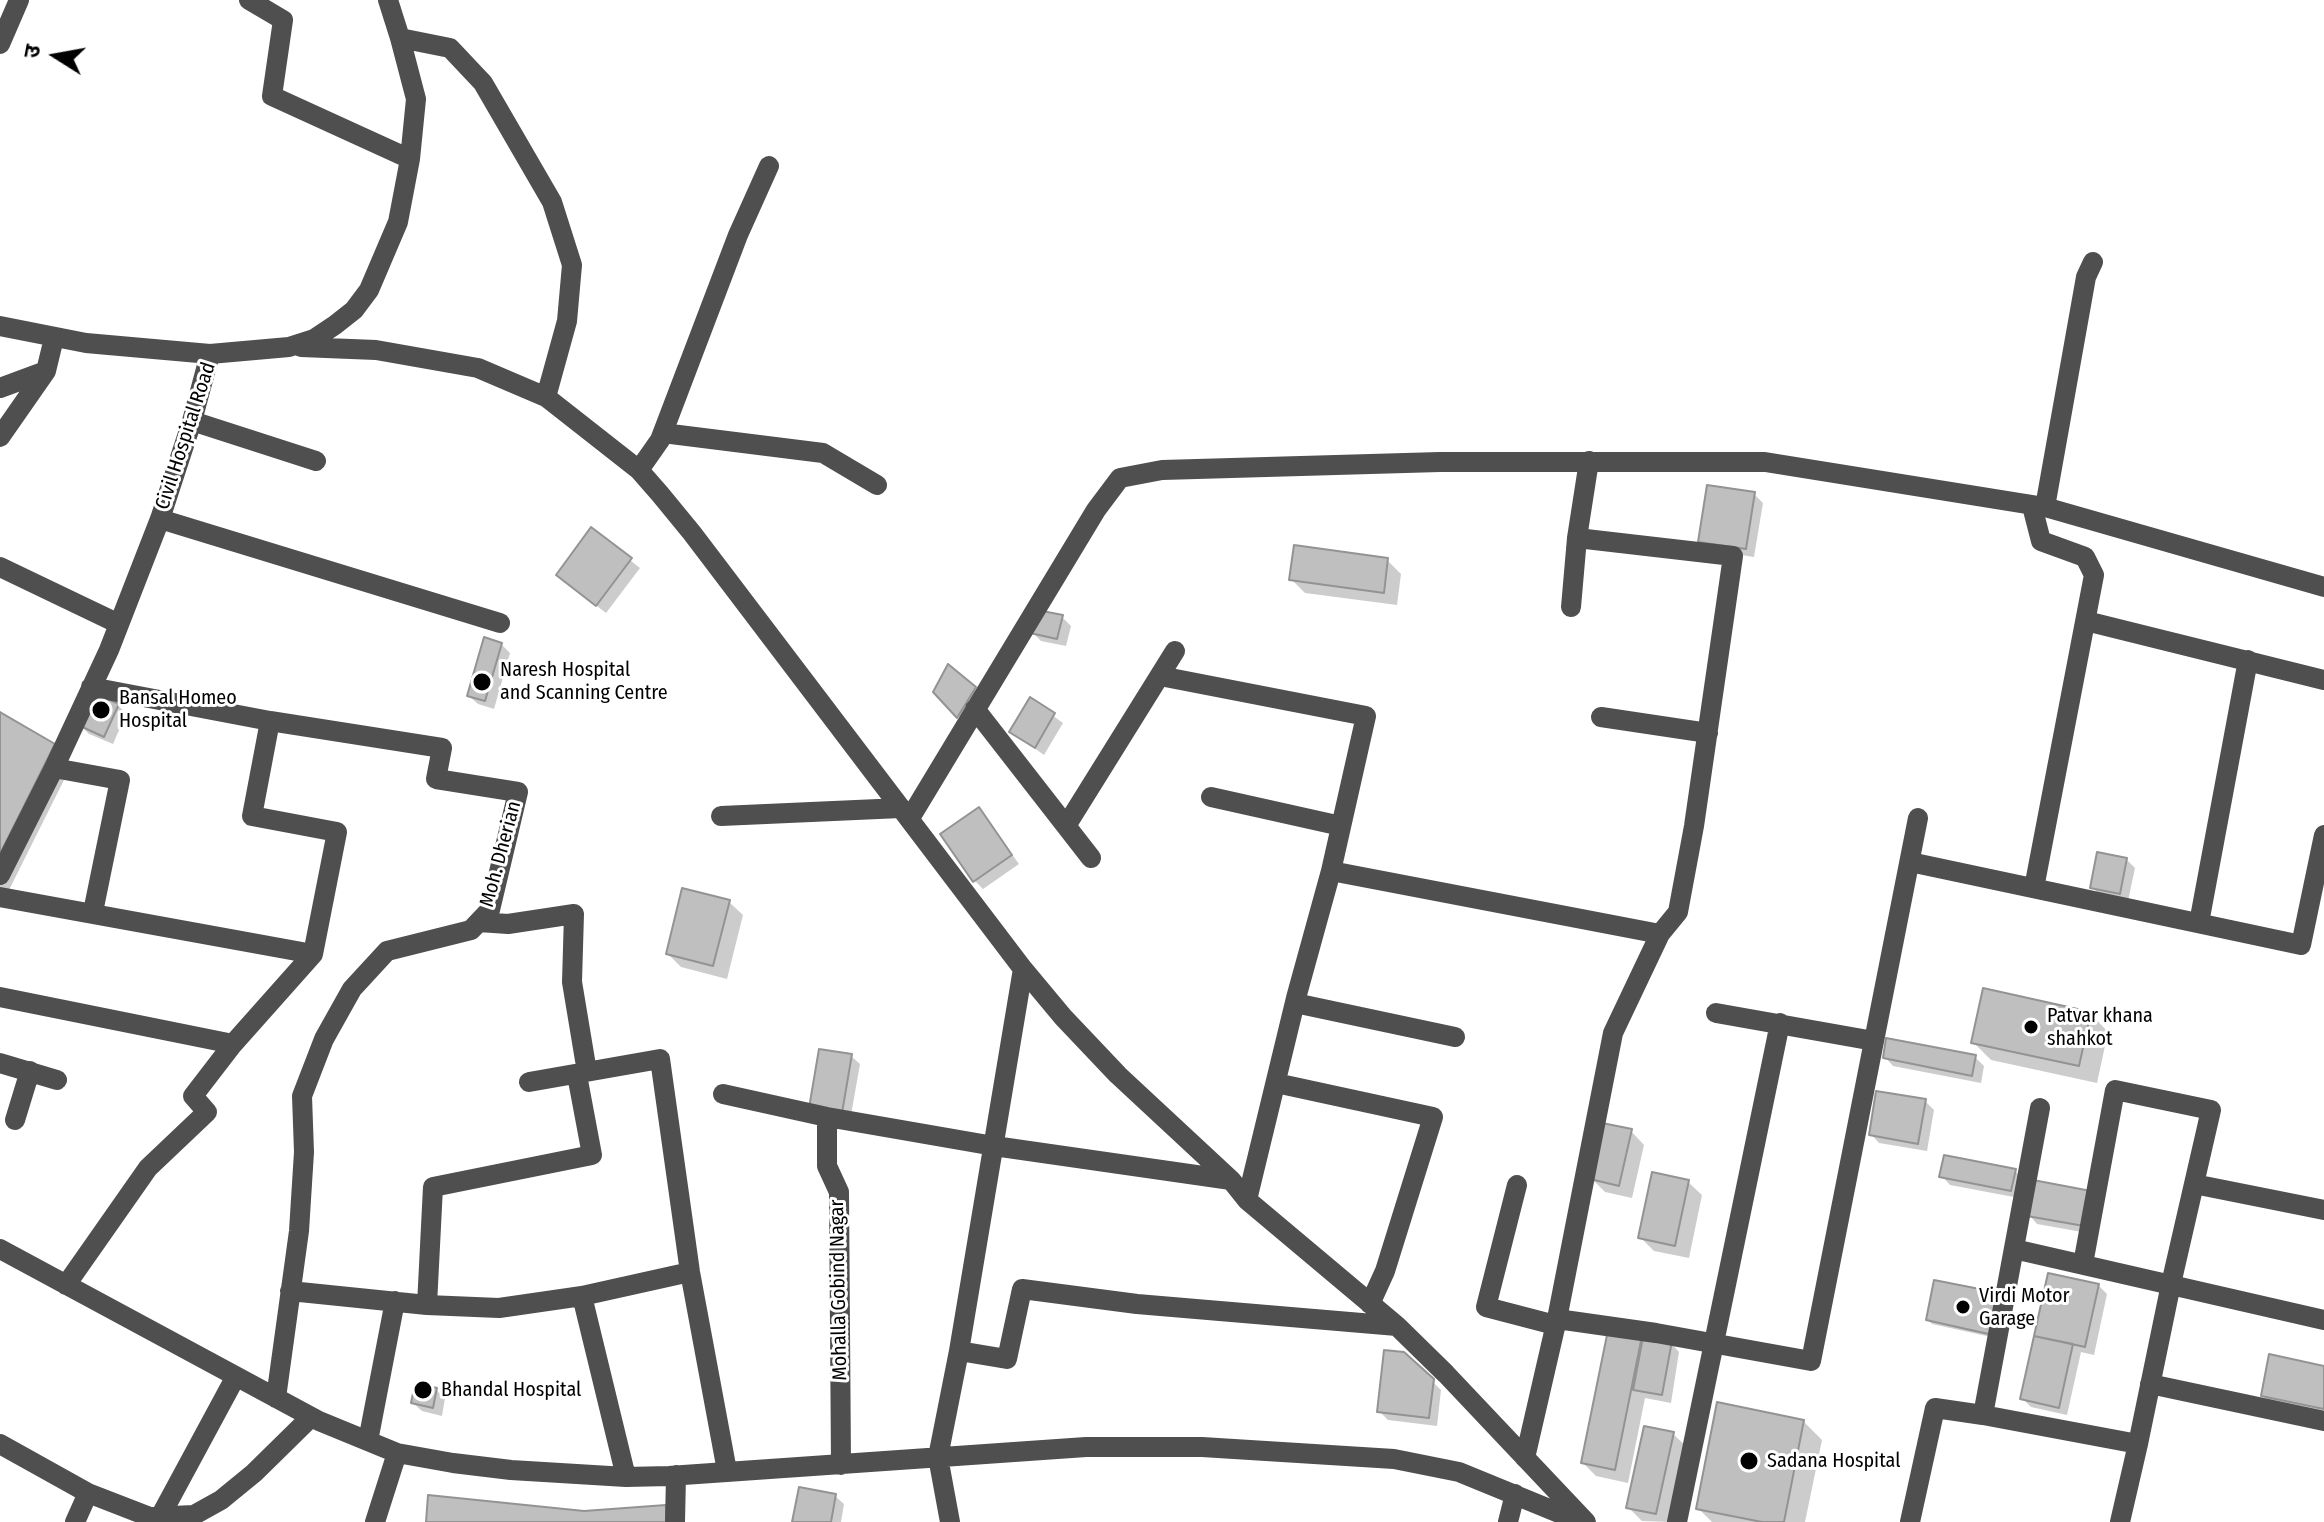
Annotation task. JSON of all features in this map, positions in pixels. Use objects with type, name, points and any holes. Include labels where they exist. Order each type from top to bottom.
[{"type":"street","points":[[0,44],[19,0]]},
{"type":"street","points":[[249,0],[283,20],[272,96],[410,159]]},
{"type":"street","name":"Civil Hospital Road","points":[[0,875],[54,768],[119,624],[160,519],[210,354],[289,347],[314,339],[354,310],[369,290],[398,222],[410,159],[416,99],[388,0]]},
{"type":"street","points":[[400,38],[450,48],[483,83],[552,202],[572,265],[567,321],[546,397]]},
{"type":"street","points":[[639,470],[663,433],[738,235],[769,166]]},
{"type":"street","points":[[2034,888],[2094,575],[2085,557],[2041,541],[2038,507],[2084,288],[2093,262]]},
{"type":"street","points":[[0,326],[54,338],[210,354]]},
{"type":"street","points":[[0,437],[46,371],[54,338]]},
{"type":"street","points":[[289,347],[376,350],[478,368],[546,397],[639,470],[692,533],[1023,969],[1118,1075],[1231,1180],[1247,1200],[1397,1326],[1584,1522]]},
{"type":"street","points":[[0,388],[46,371]]},
{"type":"street","points":[[192,421],[316,461]]},
{"type":"street","points":[[663,433],[823,453],[877,485]]},
{"type":"street","points":[[1571,607],[1577,538],[1589,461]]},
{"type":"street","points":[[905,813],[975,709],[1072,547],[1120,478],[1177,470],[1440,462],[1765,462],[2038,507],[2324,587]]},
{"type":"street","points":[[160,519],[500,623]]},
{"type":"street","points":[[1525,1458],[1556,1322],[1613,1033],[1660,934],[1678,912],[1733,556],[1577,538]]},
{"type":"street","points":[[0,567],[119,624]]},
{"type":"street","points":[[2086,621],[2324,680]]},
{"type":"street","points":[[1066,826],[1175,651]]},
{"type":"street","points":[[2199,923],[2248,660]]},
{"type":"street","points":[[1160,676],[1366,716],[1331,871],[1247,1200]]},
{"type":"street","name":"Moh. Dherian","points":[[91,687],[270,721],[442,748],[436,779],[518,792],[490,910],[471,930],[387,951],[352,989],[324,1039],[302,1096],[304,1152],[299,1231],[276,1398]]},
{"type":"street","points":[[975,709],[1091,858]]},
{"type":"street","points":[[1601,717],[1708,733]]},
{"type":"street","points":[[66,1285],[148,1168],[207,1112],[193,1096],[233,1044],[313,954],[337,832],[252,816],[270,721]]},
{"type":"street","points":[[54,768],[120,780],[93,912]]},
{"type":"street","points":[[1211,797],[1341,826]]},
{"type":"street","points":[[721,816],[905,813]]},
{"type":"street","points":[[1517,1185],[1486,1307],[1556,1322],[1714,1343],[1811,1361],[1918,818]]},
{"type":"street","points":[[1910,862],[2301,945],[2324,835]]},
{"type":"street","points":[[1331,871],[1660,934]]},
{"type":"street","points":[[0,897],[313,954]]},
{"type":"street","points":[[427,1305],[433,1187],[592,1155],[572,982],[574,914],[508,924],[479,922]]},
{"type":"street","points":[[950,1522],[938,1457],[959,1351],[1023,969]]},
{"type":"street","points":[[0,997],[233,1044]]},
{"type":"street","points":[[1295,1003],[1455,1037]]},
{"type":"street","points":[[1716,1013],[1874,1041]]},
{"type":"street","points":[[1677,1522],[1780,1023]]},
{"type":"street","points":[[529,1082],[660,1059],[690,1272],[727,1471]]},
{"type":"street","points":[[0,1063],[57,1080]]},
{"type":"street","points":[[15,1120],[30,1071]]},
{"type":"street","points":[[1276,1083],[1433,1117],[1385,1271],[1370,1304]]},
{"type":"street","points":[[2083,1264],[2115,1090],[2211,1110],[2120,1522]]},
{"type":"street","points":[[723,1094],[827,1117],[994,1146],[1231,1180]]},
{"type":"street","points":[[1983,1415],[2040,1108]]},
{"type":"street","name":"Mohalla Gobind Nagar","points":[[827,1117],[827,1166],[839,1192],[841,1465]]},
{"type":"street","points":[[2194,1184],[2324,1210]]},
{"type":"street","points":[[0,1249],[235,1378],[311,1417],[397,1453],[511,1470],[626,1477],[1086,1447],[1187,1447],[1350,1456],[1394,1459],[1459,1472],[1584,1522]]},
{"type":"street","points":[[2014,1249],[2324,1320]]},
{"type":"street","points":[[290,1291],[427,1305],[499,1308],[582,1296],[690,1272]]},
{"type":"street","points":[[959,1351],[1007,1359],[1022,1289],[1137,1304],[1397,1326]]},
{"type":"street","points":[[582,1296],[626,1477]]},
{"type":"street","points":[[368,1441],[395,1301]]},
{"type":"street","points":[[153,1519],[235,1378]]},
{"type":"street","points":[[2150,1384],[2324,1421]]},
{"type":"street","points":[[1910,1522],[1935,1408],[2138,1444]]},
{"type":"street","points":[[0,1444],[88,1493],[153,1519],[194,1515],[221,1500],[254,1473],[311,1417]]},
{"type":"street","points":[[375,1522],[397,1453]]},
{"type":"street","points":[[675,1522],[676,1475]]},
{"type":"street","points":[[75,1522],[88,1493]]},
{"type":"street","points":[[1508,1522],[1515,1494]]},
{"type":"building","points":[[1707,485],[1755,492],[1746,549],[1698,542]]},
{"type":"building","points":[[591,527],[632,558],[596,606],[556,575]]},
{"type":"building","points":[[1294,545],[1388,558],[1384,593],[1289,580]]},
{"type":"building","points":[[1042,611],[1063,615],[1057,639],[1030,633]]},
{"type":"building","points":[[484,637],[502,643],[485,701],[467,696]]},
{"type":"building","points":[[948,664],[976,687],[957,718],[933,692]]},
{"type":"building","points":[[92,692],[119,704],[104,737],[78,725]]},
{"type":"building","points":[[1030,697],[1055,713],[1035,748],[1009,732]]},
{"type":"building","points":[[0,712],[55,744],[0,854]]},
{"type":"building","points":[[979,807],[1012,855],[973,882],[940,834]]},
{"type":"building","points":[[2097,852],[2127,858],[2120,894],[2090,888]]},
{"type":"building","points":[[682,888],[730,900],[713,966],[666,954]]},
{"type":"building","name":"Patvar khana shahkot","points":[[1983,988],[2091,1012],[2079,1066],[1971,1043]]},
{"type":"building","points":[[1886,1038],[1976,1055],[1972,1076],[1883,1058]]},
{"type":"building","points":[[819,1049],[852,1054],[842,1113],[809,1108]]},
{"type":"building","points":[[1876,1091],[1926,1099],[1918,1144],[1869,1135]]},
{"type":"building","points":[[1602,1123],[1632,1129],[1619,1186],[1590,1179]]},
{"type":"building","points":[[1944,1155],[2016,1169],[2011,1191],[1939,1177]]},
{"type":"building","points":[[1652,1172],[1689,1180],[1675,1246],[1638,1238]]},
{"type":"building","points":[[2033,1180],[2091,1191],[2084,1226],[2027,1216]]},
{"type":"building","points":[[2048,1273],[2099,1284],[2085,1347],[2034,1336]]},
{"type":"building","name":"Virdi Motor Garage","points":[[1934,1280],[2000,1293],[1993,1335],[1926,1320]]},
{"type":"building","points":[[1608,1330],[1642,1336],[1615,1470],[1581,1463]]},
{"type":"building","points":[[2034,1336],[2073,1344],[2059,1408],[2020,1399]]},
{"type":"building","points":[[1643,1337],[1672,1341],[1662,1395],[1633,1390]]},
{"type":"building","points":[[1384,1350],[1404,1352],[1434,1379],[1429,1418],[1377,1412]]},
{"type":"building","points":[[2269,1354],[2324,1366],[2324,1409],[2261,1396]]},
{"type":"building","points":[[415,1383],[437,1388],[433,1408],[411,1403]]},
{"type":"building","points":[[1717,1402],[1804,1420],[1784,1522],[1762,1522],[1696,1509]]},
{"type":"building","points":[[1644,1426],[1674,1432],[1656,1514],[1626,1508]]},
{"type":"building","points":[[799,1487],[836,1494],[831,1522],[792,1522]]},
{"type":"building","points":[[428,1495],[584,1511],[666,1505],[666,1522],[426,1522]]},
{"type":"place","name":"Naresh Hospital and Scanning Centre","points":[[482,682]]},
{"type":"place","name":"Bansal Homeo Hospital","points":[[101,710]]},
{"type":"place","name":"Patvar khana shahkot","points":[[2031,1027]]},
{"type":"place","name":"Virdi Motor Garage","points":[[1963,1307]]},
{"type":"place","name":"Bhandal Hospital","points":[[423,1390]]},
{"type":"place","name":"Sadana Hospital","points":[[1749,1461]]}]
